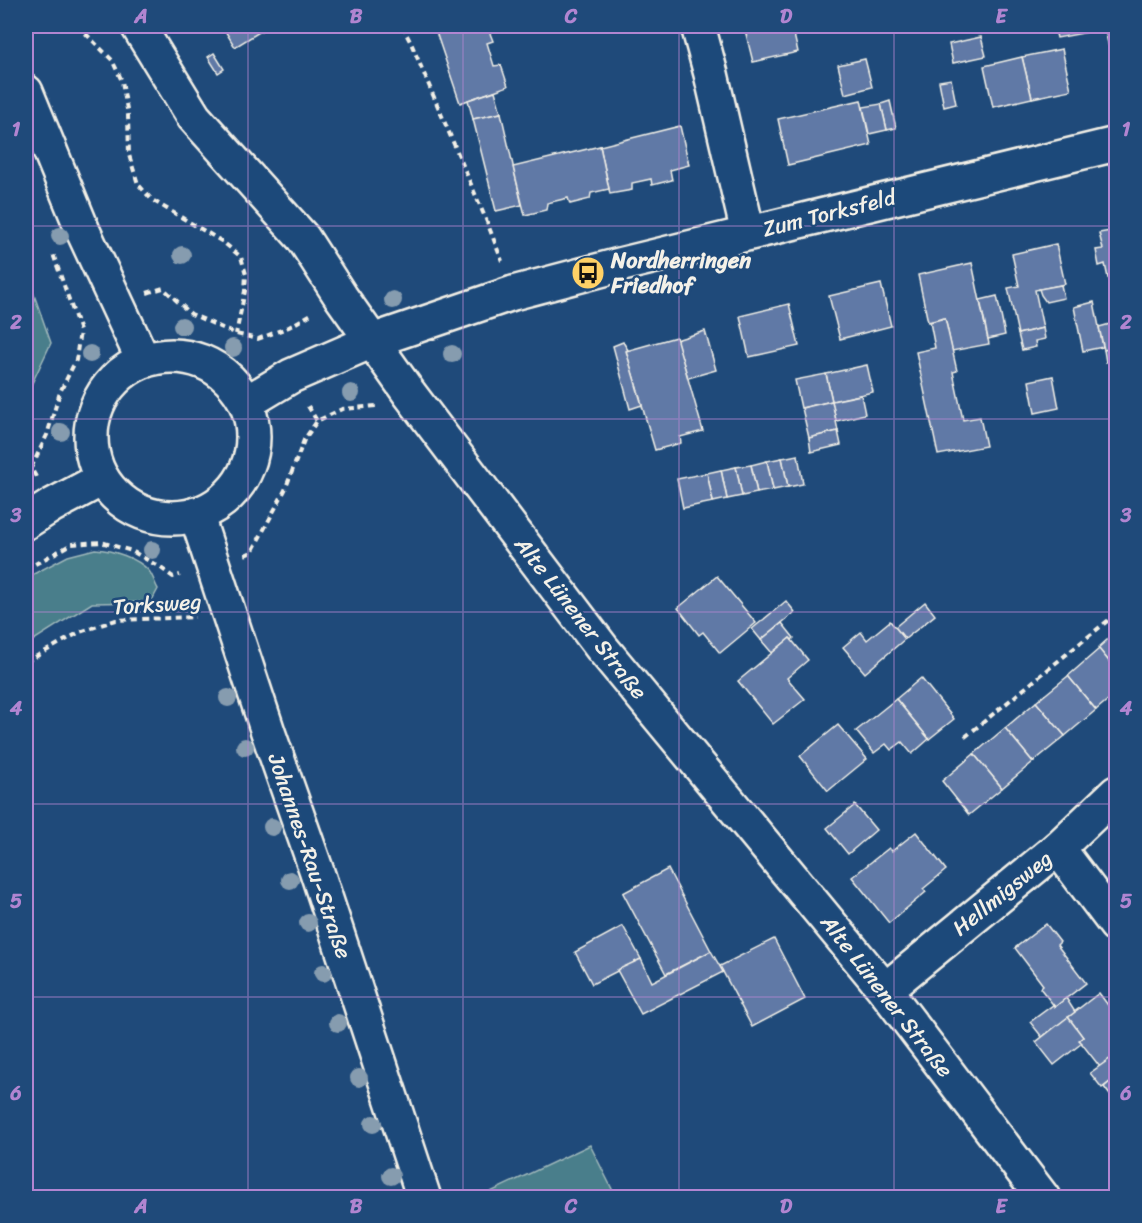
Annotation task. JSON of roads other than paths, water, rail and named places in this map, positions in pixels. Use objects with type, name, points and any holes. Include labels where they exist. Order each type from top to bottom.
[{"type":"street","name":"Alte Lünener Straße","points":[[138,26],[194,117],[303,238],[341,297],[409,393],[602,648],[885,990],[1043,1197]]},
{"type":"street","points":[[698,26],[748,233]]},
{"type":"street","points":[[26,92],[83,231],[143,360]]},
{"type":"street","name":"Zum Torksfeld","points":[[246,403],[291,376],[372,341],[513,293],[748,233],[1116,144]]},
{"type":"street","points":[[173,355],[203,361],[217,368],[229,378],[246,403],[252,419],[254,436],[246,470],[238,485],[212,508],[183,518],[156,517],[131,507],[110,490],[102,479],[91,445],[91,427],[95,410],[103,394],[127,368],[158,356],[173,355]]},
{"type":"street","points":[[38,514],[102,479]]},
{"type":"street","name":"Johannes-Rau-Straße","points":[[196,514],[424,1197]]},
{"type":"street","name":"Hellmigsweg","points":[[885,990],[1058,848],[1116,793]]},
{"type":"street","points":[[1058,848],[1116,925]]},
{"type":"place","name":"Nordherringen Friedhof","points":[[588,273]]}]
